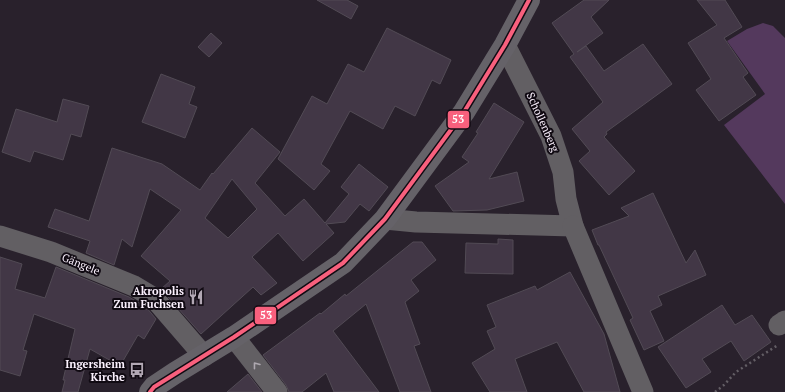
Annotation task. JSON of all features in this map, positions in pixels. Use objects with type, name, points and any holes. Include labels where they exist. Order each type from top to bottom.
[{"type":"street","points":[[150,392],[154,387],[234,337],[343,263],[385,219],[464,112],[506,46],[529,0]]},
{"type":"street","name":"Schollenberg","points":[[506,46],[551,136],[563,172],[566,199],[573,226],[643,392]]},
{"type":"street","points":[[385,219],[423,222],[573,226]]},
{"type":"street","name":"Gängele","points":[[0,236],[51,252],[134,286],[154,298],[204,356]]},
{"type":"street","points":[[234,337],[277,392]]},
{"type":"path","points":[[715,392],[781,330]]},
{"type":"shaded area","points":[[763,23],[773,26],[785,38],[785,204],[724,125],[765,94],[727,41],[747,29]]},
{"type":"building","points":[[317,0],[347,0],[358,6],[351,19]]},
{"type":"building","points":[[584,0],[609,0],[591,17],[603,33],[577,52],[586,46],[604,71],[643,44],[672,84],[606,132],[607,134],[604,137],[635,171],[609,195],[579,161],[590,151],[572,129],[603,102],[570,57],[574,54],[552,23]]},
{"type":"building","points":[[697,0],[725,0],[742,27],[724,38],[748,73],[743,77],[756,95],[719,121],[696,90],[711,79],[688,43],[717,25]]},
{"type":"building","points":[[387,28],[451,60],[440,84],[432,80],[415,116],[395,106],[383,129],[350,111],[321,164],[330,171],[314,190],[278,159],[312,96],[327,104],[348,64],[364,72]]},
{"type":"building","points":[[211,33],[222,43],[209,57],[198,47]]},
{"type":"building","points":[[161,74],[195,87],[189,104],[197,107],[185,138],[142,122]]},
{"type":"building","points":[[63,99],[89,106],[81,137],[71,134],[63,160],[34,151],[30,162],[2,152],[16,109],[57,122]]},
{"type":"building","points":[[494,103],[524,122],[489,179],[517,172],[524,201],[487,210],[453,211],[435,186],[469,162],[462,157],[478,133],[476,132]]},
{"type":"building","points":[[252,128],[280,152],[255,183],[285,216],[304,199],[325,223],[349,194],[341,187],[359,164],[388,187],[369,211],[360,204],[345,222],[326,224],[334,233],[303,261],[278,233],[252,257],[277,283],[261,295],[253,287],[201,334],[161,289],[170,281],[141,256],[181,210],[150,189],[132,247],[122,239],[114,265],[86,253],[90,241],[48,227],[55,209],[89,221],[112,148],[162,164],[200,190],[212,173],[213,174]],"holes":[[[232,179],[257,209],[228,238],[205,218]]]},
{"type":"building","points":[[653,193],[686,263],[695,250],[706,275],[658,296],[662,305],[650,311],[664,341],[644,350],[630,320],[633,318],[592,230],[629,216],[621,208]]},
{"type":"building","points":[[498,239],[513,240],[513,274],[465,273],[466,243],[498,244]]},
{"type":"building","points":[[413,242],[422,242],[436,260],[411,280],[419,291],[405,302],[420,344],[414,346],[431,392],[400,392],[366,304],[333,331],[379,392],[334,392],[326,373],[302,392],[289,392],[286,385],[263,355],[320,313],[321,314],[345,294],[346,296]]},
{"type":"building","points":[[0,257],[22,264],[15,289],[45,298],[56,267],[129,297],[146,307],[156,319],[144,339],[138,335],[120,366],[90,349],[78,392],[62,392],[65,380],[63,380],[75,329],[34,314],[23,350],[27,351],[20,376],[0,370]]},
{"type":"building","points":[[570,272],[604,334],[620,392],[584,392],[557,342],[515,359],[527,392],[490,392],[472,363],[495,349],[487,331],[496,327],[487,305],[535,286],[537,290]]},
{"type":"building","points":[[722,305],[735,325],[752,315],[771,342],[744,361],[731,341],[702,359],[711,372],[686,388],[658,347]]},
{"type":"building","points":[[248,374],[262,392],[227,392]]},
{"type":"transit line","name":"53","points":[[150,392],[154,387],[234,337],[343,263],[385,219],[464,112],[505,45],[529,0]]},
{"type":"place","name":"Akropolis Zum Fuchsen","points":[[196,297]]},
{"type":"place","name":"Ingersheim Kirche","points":[[137,370]]}]
